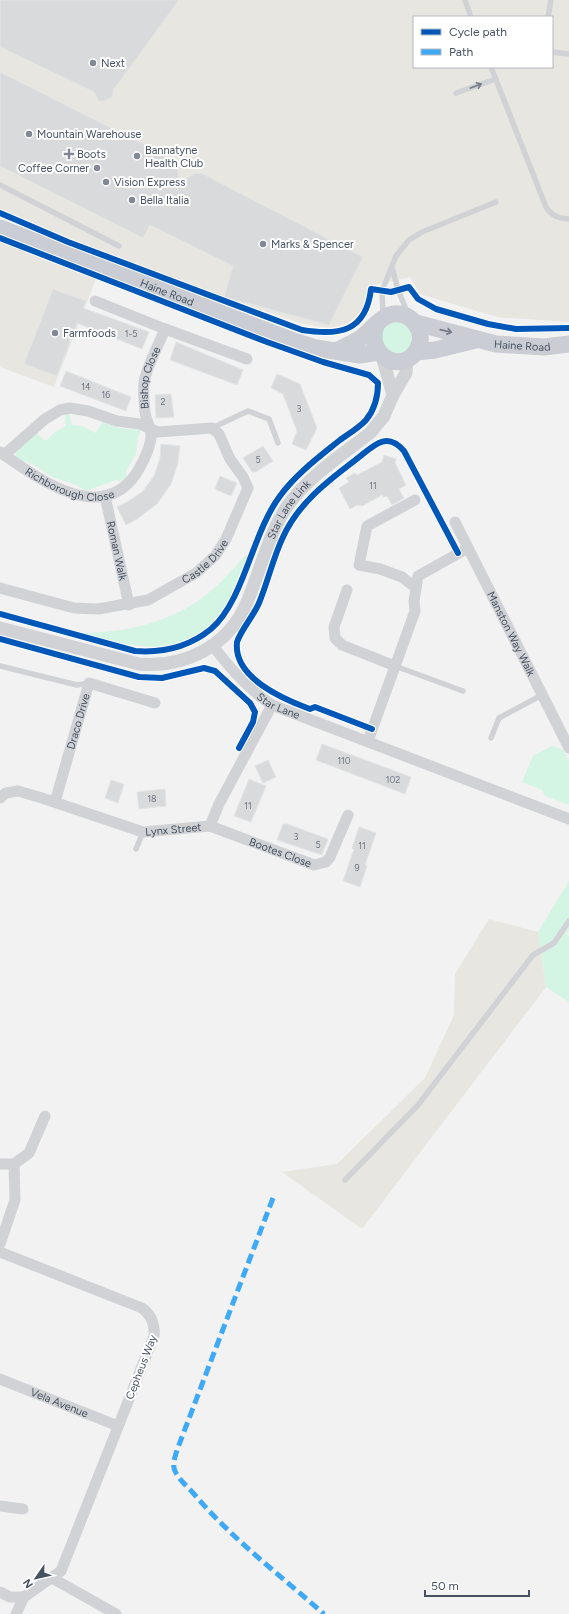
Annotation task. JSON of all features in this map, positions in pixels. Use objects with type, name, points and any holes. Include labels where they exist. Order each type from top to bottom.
[{"type":"main road","name":"Haine Road","points":[[0,228],[291,340],[316,348],[360,355],[380,354],[394,361],[412,355],[476,340]]},
{"type":"main road","name":"Haine Road","points":[[380,322],[396,314],[413,321],[476,340],[496,344],[544,348],[569,344]]},
{"type":"main road","points":[[412,355],[420,337],[413,321]]},
{"type":"main road","points":[[336,351],[358,340],[380,322]]},
{"type":"main road","points":[[380,322],[373,339],[380,354]]},
{"type":"street","points":[[95,301],[165,329],[247,359]]},
{"type":"street","name":"Bishop Close","points":[[149,428],[145,412],[144,384],[165,329]]},
{"type":"street","points":[[380,354],[393,395]]},
{"type":"street","name":"Star Lane Link","points":[[213,646],[224,636],[241,615],[248,602],[274,529],[288,505],[315,475],[370,433],[384,416],[393,395],[406,373],[412,355]]},
{"type":"street","name":"Richborough Close","points":[[70,408],[88,411],[117,421],[140,424],[149,428],[151,437],[138,470],[125,486],[105,496],[87,496],[51,485],[28,473],[2,453],[45,419],[60,410],[70,408]]},
{"type":"street","points":[[149,428],[158,432],[182,432],[212,428]]},
{"type":"street","name":"Castle Drive","points":[[0,588],[74,608],[98,609],[129,605],[148,600],[196,573],[215,556],[226,539],[248,488],[243,477],[230,460],[219,434],[212,428]]},
{"type":"street","name":"Roman Walk","points":[[105,496],[110,525],[129,605]]},
{"type":"street","points":[[415,500],[367,526],[359,565],[380,569],[402,577],[416,588]]},
{"type":"street","name":"Manston Way Walk","points":[[455,522],[568,746]]},
{"type":"street","points":[[368,741],[415,611],[414,601],[418,576],[468,548]]},
{"type":"street","points":[[347,590],[334,627],[335,638],[342,645],[395,666]]},
{"type":"street","points":[[0,628],[139,664],[153,665],[179,662],[191,658],[213,646]]},
{"type":"street","name":"Star Lane","points":[[213,646],[243,682],[257,695],[272,705],[569,820]]},
{"type":"street","name":"Draco Drive","points":[[55,802],[89,683],[155,703]]},
{"type":"street","name":"Lynx Street","points":[[3,795],[18,791],[143,832],[210,826],[219,804],[272,705]]},
{"type":"street","name":"Bootes Close","points":[[210,826],[314,865],[326,862],[330,857],[348,815]]},
{"type":"street","points":[[0,1164],[14,1164],[29,1153],[45,1116]]},
{"type":"street","points":[[0,1244],[16,1200],[14,1164]]},
{"type":"street","name":"Cepheus Way","points":[[0,1252],[142,1308],[150,1315],[154,1325],[154,1336],[61,1571],[52,1578]]},
{"type":"street","name":"Vela Avenue","points":[[0,1379],[118,1426]]},
{"type":"street","points":[[0,1506],[23,1509]]},
{"type":"street","points":[[16,1614],[24,1598],[52,1578],[116,1614]]},
{"type":"street","points":[[0,1592],[10,1598],[24,1598]]},
{"type":"lane","points":[[465,0],[472,16]]},
{"type":"lane","points":[[548,16],[551,0]]},
{"type":"lane","points":[[553,52],[569,54]]},
{"type":"lane","points":[[491,68],[546,207],[550,214],[558,218],[569,219]]},
{"type":"lane","points":[[456,93],[496,79]]},
{"type":"lane","points":[[0,185],[119,246]]},
{"type":"lane","points":[[380,322],[382,291],[396,256],[409,240],[422,232],[496,202]]},
{"type":"lane","points":[[392,267],[398,290],[413,321]]},
{"type":"lane","points":[[212,428],[248,411],[268,419],[278,443]]},
{"type":"lane","points":[[0,666],[77,685],[89,683]]},
{"type":"lane","points":[[395,666],[463,691]]},
{"type":"lane","points":[[491,738],[498,718],[542,695]]},
{"type":"lane","points":[[136,849],[143,832]]},
{"type":"lane","points":[[345,1180],[418,1105],[532,955],[554,944],[569,921]]},
{"type":"shaded area","points":[[0,0],[569,0],[569,322],[497,317],[420,294],[410,277],[370,286],[368,301],[360,313],[347,324],[330,328],[303,324],[193,287],[71,241],[0,209]]},
{"type":"shaded area","points":[[0,242],[96,279],[54,387],[0,367]]},
{"type":"shaded area","points":[[489,919],[538,932],[546,987],[362,1229],[282,1172],[337,1164],[425,1078],[454,1015],[455,974]]},
{"type":"green space","points":[[397,322],[406,325],[410,329],[413,338],[410,347],[406,351],[397,354],[388,351],[384,347],[381,338],[384,329],[388,325]]},
{"type":"green space","points":[[69,413],[72,425],[82,426],[96,433],[102,423],[119,428],[141,430],[138,436],[136,454],[126,471],[127,477],[121,481],[116,480],[85,491],[74,484],[53,477],[33,464],[20,461],[16,457],[15,452],[36,433],[46,441],[55,432],[66,426],[65,415]]},
{"type":"green space","points":[[249,552],[236,588],[225,608],[211,626],[195,638],[177,644],[159,647],[119,643],[79,633],[115,631],[132,628],[149,624],[182,611],[211,591]]},
{"type":"green space","points":[[552,746],[563,750],[569,761],[569,805],[545,796],[542,790],[522,782],[533,756]]},
{"type":"green space","points":[[569,881],[569,930],[566,934],[569,936],[569,1002],[546,987],[538,932]]},
{"type":"building","points":[[0,0],[179,0],[114,89],[112,97],[104,101],[99,101],[94,92],[0,47]]},
{"type":"building","points":[[0,72],[163,154],[167,160],[176,164],[180,183],[196,173],[203,174],[363,257],[329,325],[224,297],[233,266],[150,225],[143,238],[0,166]]},
{"type":"building","name":"Farmfoods","points":[[53,289],[86,301],[83,308],[149,332],[142,349],[77,323],[57,376],[24,364]]},
{"type":"building","points":[[176,342],[243,370],[237,385],[170,360]]},
{"type":"building","points":[[66,371],[131,397],[126,411],[60,386]]},
{"type":"building","points":[[277,374],[300,384],[317,428],[306,450],[292,444],[297,431],[283,394],[271,388]]},
{"type":"building","points":[[171,394],[174,417],[156,418],[155,395]]},
{"type":"building","points":[[161,444],[180,446],[178,463],[171,484],[157,504],[137,519],[126,525],[117,507],[143,491],[154,476],[160,458]]},
{"type":"building","points":[[263,446],[273,461],[256,472],[252,472],[243,458]]},
{"type":"building","points":[[384,455],[396,459],[395,463],[406,485],[399,489],[404,498],[392,505],[387,496],[383,497],[382,495],[362,506],[357,505],[350,509],[339,488],[349,482],[346,478],[355,473],[357,475],[382,462]]},
{"type":"building","points":[[220,476],[237,483],[231,496],[215,489]]},
{"type":"building","points":[[322,744],[411,777],[405,794],[316,760]]},
{"type":"building","points":[[268,760],[276,777],[263,783],[255,766]]},
{"type":"building","points":[[249,779],[266,786],[251,822],[234,816]]},
{"type":"building","points":[[111,780],[124,784],[118,803],[105,798]]},
{"type":"building","points":[[165,789],[166,806],[139,809],[137,792]]},
{"type":"building","points":[[283,824],[287,824],[328,839],[322,855],[277,840]]},
{"type":"building","points":[[359,827],[376,833],[365,865],[367,866],[360,887],[343,881],[354,849],[352,848]]},
{"type":"marked path","points":[[273,1198],[177,1450],[174,1466],[175,1471],[181,1481],[224,1526],[324,1614]]},
{"type":"cycle path","points":[[0,213],[68,242],[302,330],[328,332],[348,328],[357,322],[363,314],[368,303],[371,289],[391,292],[409,287],[418,299],[436,309],[488,324],[516,329],[569,328]]},
{"type":"cycle path","points":[[0,238],[267,342],[323,362],[369,375],[378,383],[375,403],[372,412],[366,420],[308,466],[293,480],[280,496],[270,511],[262,528],[232,602],[222,617],[203,635],[175,648],[155,651],[135,651],[0,614]]},
{"type":"cycle path","points":[[372,729],[315,707],[310,709],[274,693],[251,676],[243,666],[238,655],[237,642],[259,603],[283,537],[297,513],[326,483],[375,445],[386,441],[398,445],[404,451],[458,553]]},
{"type":"cycle path","points":[[0,639],[139,677],[162,678],[204,668],[215,671],[250,703],[255,712],[253,722],[239,748]]},
{"type":"place","name":"Next","points":[[93,63]]},
{"type":"place","name":"Mountain Warehouse","points":[[29,134]]},
{"type":"place","name":"Boots","points":[[69,154]]},
{"type":"place","name":"Bannatyne Health Club","points":[[137,156]]},
{"type":"place","name":"Coffee Corner","points":[[97,168]]},
{"type":"place","name":"Vision Express","points":[[106,182]]},
{"type":"place","name":"Bella Italia","points":[[132,200]]},
{"type":"place","name":"Marks & Spencer","points":[[263,244]]},
{"type":"place","name":"Farmfoods","points":[[55,333]]}]
